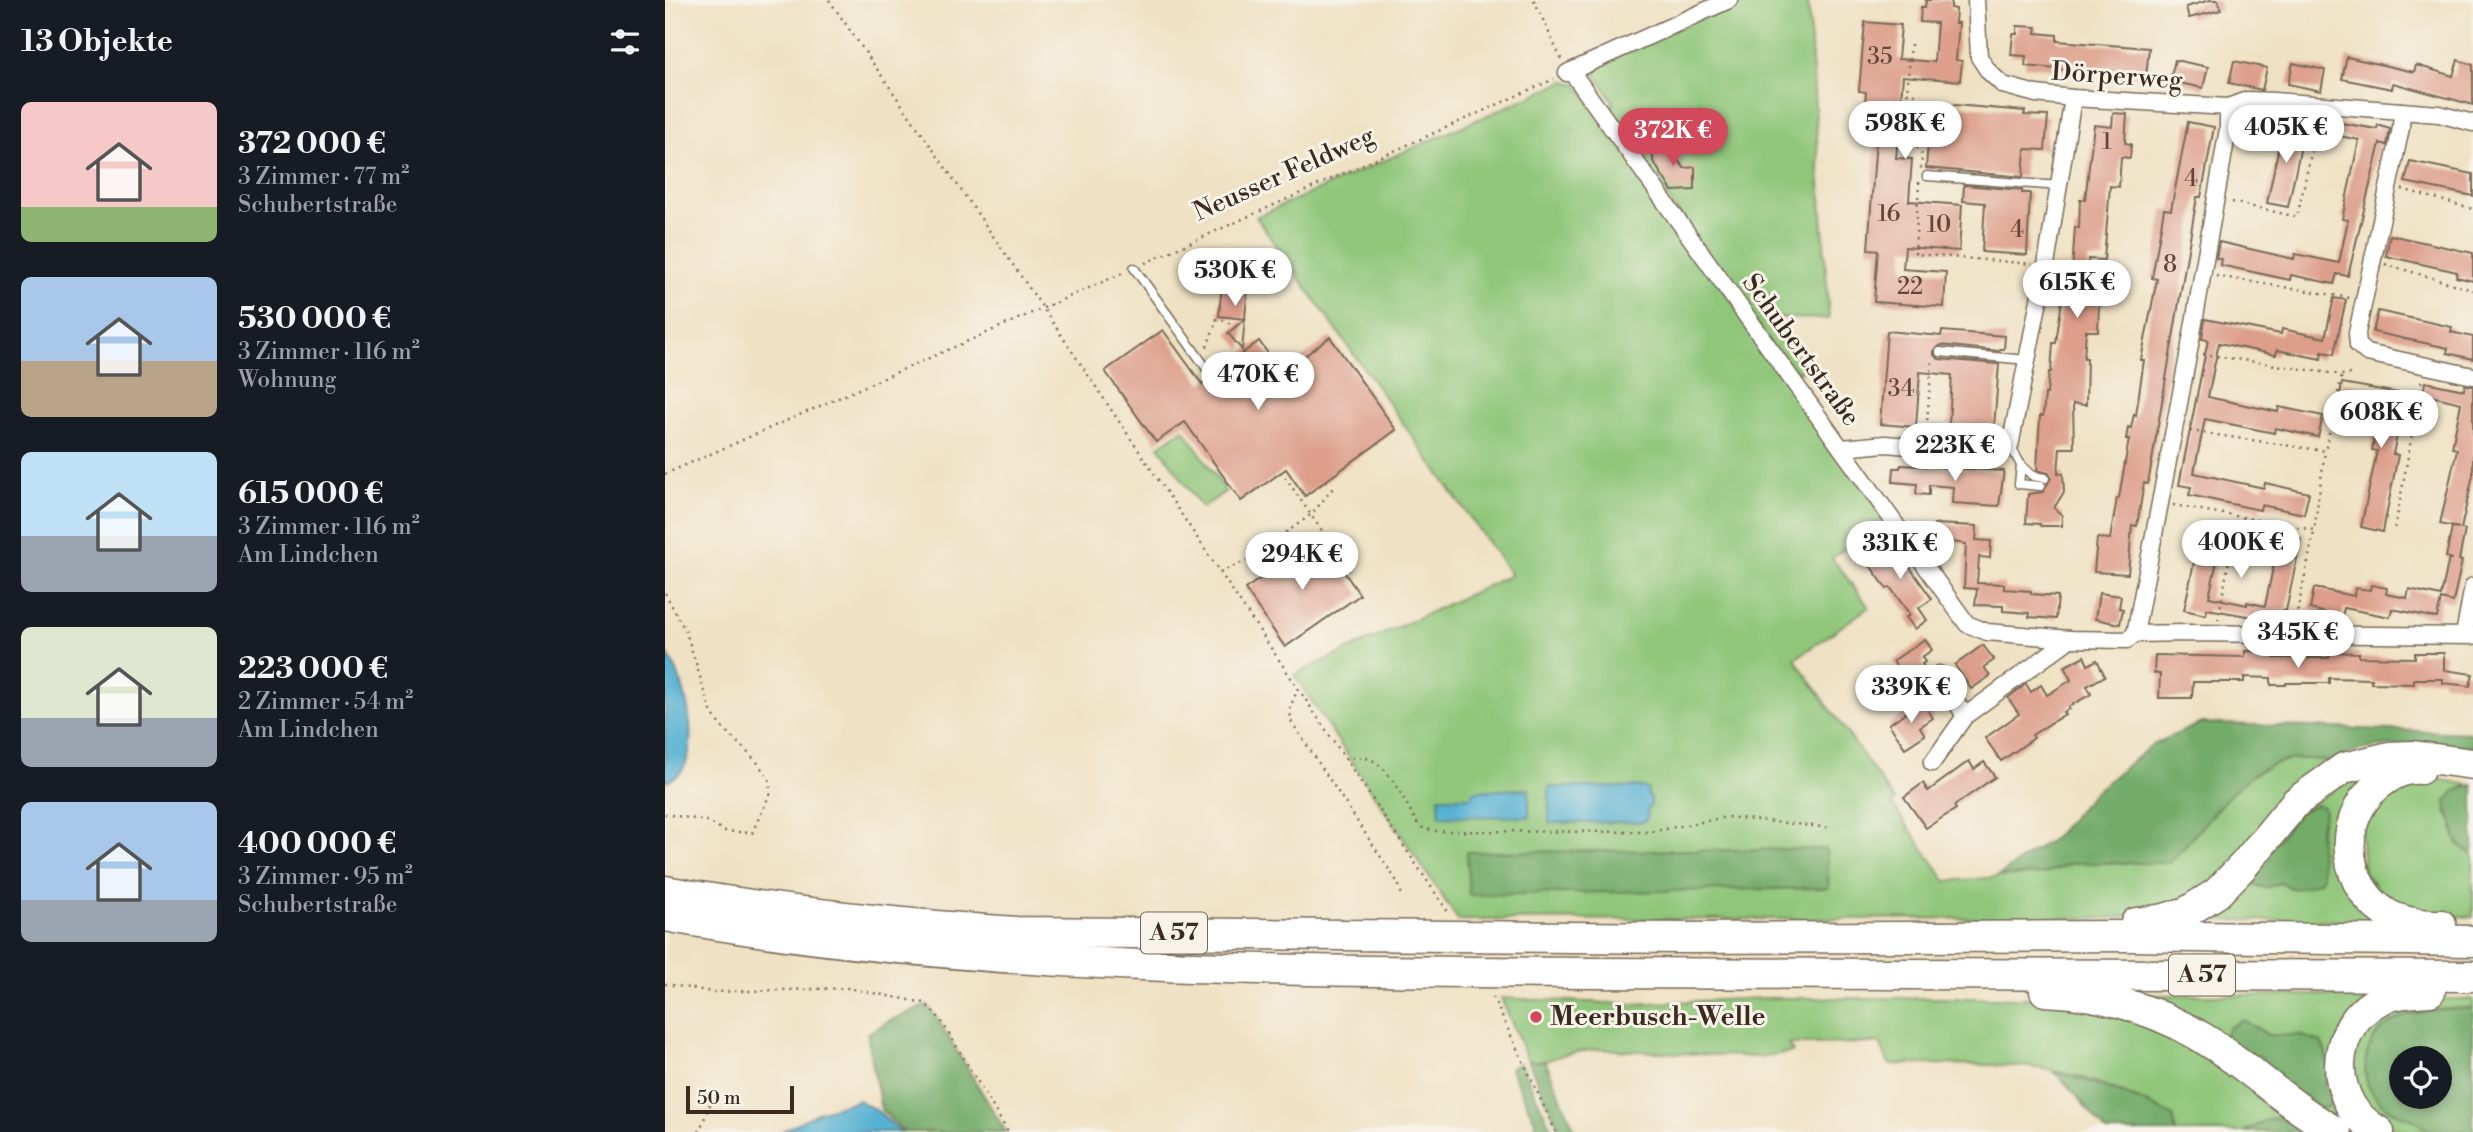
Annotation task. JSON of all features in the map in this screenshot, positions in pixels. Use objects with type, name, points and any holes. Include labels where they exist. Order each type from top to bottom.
[{"type":"highway","points":[[1985,936],[2019,924],[2141,923],[2187,912],[2217,893],[2296,802],[2344,768],[2401,757],[2439,758],[2473,764]]},
{"type":"highway","points":[[2473,778],[2440,770],[2410,768],[2389,777],[2372,788],[2358,806],[2349,830],[2349,853],[2354,875],[2365,895],[2385,912],[2406,922],[2473,925]]},
{"type":"highway","name":"A 57","points":[[665,891],[812,914],[1016,932],[1685,938],[2130,936],[2473,941]]},
{"type":"highway","name":"A 57","points":[[665,916],[809,939],[1016,960],[1278,971],[2473,976]]},
{"type":"highway","points":[[1931,974],[1986,989],[2066,992],[2127,1004],[2177,1023],[2218,1048],[2314,1120],[2336,1132]]},
{"type":"highway","points":[[2379,1132],[2352,1108],[2343,1090],[2339,1064],[2341,1048],[2350,1027],[2363,1012],[2382,998],[2416,992],[2473,991]]},
{"type":"street","points":[[1569,72],[1729,0]]},
{"type":"street","name":"Dörperweg","points":[[1976,0],[1979,57],[1989,72],[2003,85],[2018,91],[2073,98],[2228,107],[2247,100],[2322,105],[2439,114],[2473,123]]},
{"type":"street","name":"Schubertstraße","points":[[1569,72],[1967,624],[1987,632],[2070,639],[2127,640],[2135,634],[2468,636]]},
{"type":"street","points":[[1842,448],[1885,444],[1994,453],[2010,446],[2046,265],[2073,98]]},
{"type":"street","points":[[2135,634],[2216,199],[2228,129],[2228,107]]},
{"type":"street","points":[[2402,111],[2401,128],[2357,333],[2358,345],[2367,353],[2473,376]]},
{"type":"street","points":[[2468,636],[2473,586]]},
{"type":"street","points":[[1932,763],[1965,716],[2070,639]]},
{"type":"street","points":[[1938,674],[1965,716]]},
{"type":"lane","points":[[1927,176],[2059,186]]},
{"type":"lane","points":[[1134,268],[1207,369]]},
{"type":"lane","points":[[1940,352],[2027,360]]},
{"type":"lane","points":[[2010,446],[2021,465],[2033,477],[2043,482],[2019,484],[2021,465]]},
{"type":"path","points":[[829,0],[1043,308],[1449,914]]},
{"type":"path","points":[[1534,0],[1569,72]]},
{"type":"path","points":[[1911,44],[1907,93],[1921,93]]},
{"type":"path","name":"Neusser Feldweg","points":[[665,474],[1066,300],[1569,72]]},
{"type":"path","points":[[2216,199],[2297,217],[2322,105]]},
{"type":"path","points":[[1624,145],[1630,141],[1678,140]]},
{"type":"path","points":[[1917,147],[1922,155],[1915,254],[2046,265]]},
{"type":"path","points":[[2389,186],[2473,209]]},
{"type":"path","points":[[2372,261],[2473,290]]},
{"type":"path","points":[[2202,274],[2364,301]]},
{"type":"path","points":[[1199,358],[1204,354],[1217,319],[1227,321],[1231,326]]},
{"type":"path","points":[[2189,351],[2342,375],[2350,374]]},
{"type":"path","points":[[1925,447],[1932,356],[1935,352],[1940,352]]},
{"type":"path","points":[[2395,528],[2425,365]]},
{"type":"path","points":[[2292,635],[2314,530],[2325,451],[2342,375]]},
{"type":"path","points":[[2173,428],[2325,451]]},
{"type":"path","points":[[1285,477],[1352,575]]},
{"type":"path","points":[[1220,572],[1248,560],[1312,514],[1333,488]]},
{"type":"path","points":[[2159,503],[2314,530]]},
{"type":"path","points":[[2215,634],[2237,516]]},
{"type":"path","points":[[665,593],[686,632],[711,711],[728,734],[757,762],[769,779],[771,788],[752,833],[725,831],[707,821],[665,814]]},
{"type":"path","points":[[1298,688],[1290,708],[1291,721],[1398,883],[1403,898]]},
{"type":"path","points":[[1345,758],[1374,760],[1384,769],[1417,823],[1434,831],[1650,832],[1727,817],[1832,828]]},
{"type":"path","points":[[665,984],[713,992],[847,988],[925,1003],[940,1019],[1008,1132]]},
{"type":"path","points":[[1493,997],[1556,1132]]},
{"type":"path","points":[[699,1132],[716,1089]]},
{"type":"green space","points":[[1740,0],[1808,0],[1829,319],[1773,318],[1806,371],[1790,371],[1606,110],[1612,107],[1613,101],[1593,71],[1597,65]]},
{"type":"green space","points":[[1565,81],[1577,84],[1886,517],[1832,558],[1869,607],[1795,659],[1895,801],[1892,804],[1946,881],[2043,874],[2073,863],[2168,863],[2242,783],[2260,771],[2279,762],[2301,759],[2328,762],[2209,887],[2146,914],[2109,918],[1458,920],[1294,675],[1511,575],[1256,217]]},
{"type":"green space","points":[[1184,429],[1226,491],[1202,508],[1159,446]]},
{"type":"green space","points":[[2201,723],[2473,733],[2473,755],[2417,747],[2383,746],[2347,754],[2328,762],[2301,759],[2279,762],[2242,783],[2168,863],[2073,863],[2043,874],[1998,876],[2055,837],[2093,793],[2152,745]]},
{"type":"green space","points":[[2373,764],[2344,830],[2390,921],[2179,920],[2287,820]],"holes":[[[2323,821],[2319,882],[2296,887],[2281,882],[2266,888],[2247,884]]]},
{"type":"green space","points":[[2411,779],[2437,779],[2470,785],[2455,791],[2446,812],[2453,821],[2457,843],[2473,855],[2473,917],[2434,915],[2390,904],[2364,872],[2361,830],[2368,810]]},
{"type":"green space","points":[[2473,785],[2473,855],[2457,842],[2446,801],[2455,791]]},
{"type":"green space","points":[[2317,805],[2323,807],[2325,812],[2319,832],[2322,878],[2308,886],[2295,888],[2281,882],[2266,888],[2244,881],[2300,812]]},
{"type":"green space","points":[[1826,849],[1829,888],[1469,895],[1467,852]]},
{"type":"green space","points":[[2116,995],[2374,995],[2345,1023],[2367,1132],[2350,1132]],"holes":[[[2257,1027],[2268,1035],[2301,1035],[2325,1050],[2329,1068],[2323,1087],[2280,1080],[2260,1057]]]},
{"type":"green space","points":[[1501,998],[1632,1004],[1765,998],[2026,998],[2065,1001],[2171,1031],[2303,1123],[2271,1119],[2243,1132],[2176,1132],[2173,1116],[2139,1099],[2085,1079],[2030,1067],[1889,1064],[1880,1043],[1788,1044],[1793,1052],[1758,1057],[1597,1049],[1545,1061],[1528,1061]]},
{"type":"green space","points":[[2432,999],[2473,999],[2473,1008],[2446,1009],[2402,1017],[2392,1022],[2366,1056],[2369,1088],[2389,1105],[2389,1109],[2432,1132],[2405,1131],[2389,1125],[2363,1106],[2349,1058],[2372,1016]]},
{"type":"green space","points":[[927,1005],[1006,1132],[904,1132],[881,1109],[867,1034],[889,1021]]},
{"type":"green space","points":[[2473,1008],[2473,1132],[2430,1131],[2412,1119],[2388,1109],[2376,1098],[2366,1077],[2365,1066],[2370,1045],[2384,1027],[2403,1017],[2443,1009]]},
{"type":"green space","points":[[2243,1020],[2268,1035],[2300,1035],[2321,1042],[2328,1064],[2323,1087],[2331,1096],[2331,1104],[2323,1109],[2280,1080],[2260,1057],[2245,1054],[2224,1035],[2230,1027]]},
{"type":"green space","points":[[1528,1061],[1545,1061],[1576,1132],[1561,1132]]},
{"type":"green space","points":[[1520,1063],[1553,1132],[1540,1132],[1510,1068]]},
{"type":"green space","points":[[2054,1072],[2115,1090],[2173,1116],[2176,1132],[2107,1132]]},
{"type":"green space","points":[[2288,1116],[2310,1132],[2243,1132],[2271,1119]]},
{"type":"water","points":[[665,651],[685,694],[690,748],[686,763],[679,774],[665,782]]},
{"type":"water","points":[[1549,787],[1644,787],[1651,798],[1651,806],[1647,819],[1643,822],[1549,823]]},
{"type":"water","points":[[1529,789],[1529,817],[1440,816],[1439,797],[1471,797],[1473,791]]},
{"type":"water","points":[[858,1100],[879,1112],[901,1132],[781,1132],[819,1112]]},
{"type":"building","points":[[1926,0],[1951,0],[1951,8],[1956,9],[1955,23],[1959,23],[1956,60],[1962,61],[1960,81],[1903,76],[1896,158],[1912,159],[1909,201],[1962,205],[1959,251],[1905,247],[1903,269],[1946,272],[1944,307],[1874,302],[1878,250],[1868,249],[1876,139],[1862,138],[1866,92],[1859,91],[1865,22],[1901,25],[1898,59],[1934,62],[1937,23],[1920,22],[1921,7],[1925,7]]},
{"type":"building","points":[[2218,0],[2221,10],[2189,18],[2186,7]]},
{"type":"building","points":[[2017,26],[2037,27],[2036,33],[2057,35],[2057,41],[2149,48],[2146,77],[2025,66],[2026,56],[2011,55],[2013,34],[2017,34]]},
{"type":"building","points":[[2347,57],[2414,72],[2416,65],[2453,76],[2458,60],[2473,65],[2473,105],[2393,83],[2392,89],[2342,79]]},
{"type":"building","points":[[2175,60],[2208,67],[2203,88],[2170,81]]},
{"type":"building","points":[[2234,61],[2267,68],[2262,90],[2229,83]]},
{"type":"building","points":[[2293,63],[2325,70],[2321,91],[2288,84]]},
{"type":"building","points":[[1931,103],[2025,111],[2024,115],[2048,116],[2045,150],[2025,149],[2023,177],[1926,168]]},
{"type":"building","points":[[2113,113],[2127,114],[2125,143],[2131,144],[2130,158],[2121,157],[2119,187],[2110,186],[2104,260],[2088,259],[2087,286],[2103,287],[2102,303],[2099,303],[2098,331],[2086,331],[2086,405],[2073,404],[2074,448],[2060,448],[2058,473],[2063,473],[2064,492],[2054,508],[2062,515],[2062,526],[2041,526],[2026,523],[2028,494],[2043,492],[2051,478],[2049,473],[2037,470],[2040,416],[2043,416],[2062,300],[2065,300],[2067,271],[2072,271],[2075,227],[2079,228],[2080,200],[2085,200],[2094,125],[2112,127]]},
{"type":"building","points":[[2323,120],[2377,129],[2378,125],[2390,129],[2387,145],[2380,143],[2348,276],[2337,274],[2334,284],[2291,275],[2290,280],[2220,265],[2221,259],[2216,258],[2219,242],[2294,259],[2295,254],[2339,263],[2348,220],[2342,219],[2359,140],[2321,132]]},
{"type":"building","points":[[2188,122],[2214,127],[2201,197],[2197,197],[2148,484],[2144,483],[2137,526],[2132,525],[2128,574],[2094,572],[2097,538],[2110,539],[2119,498],[2129,439],[2126,439],[2128,427],[2131,428],[2134,414],[2136,415],[2144,360],[2141,360],[2157,279],[2152,278],[2164,209],[2171,210]]},
{"type":"building","points":[[2284,122],[2305,127],[2288,207],[2267,203]]},
{"type":"building","points":[[1676,143],[1676,157],[1684,168],[1695,167],[1695,190],[1672,191],[1653,161],[1653,144]]},
{"type":"building","points":[[2410,161],[2473,174],[2473,196],[2405,182]]},
{"type":"building","points":[[1964,185],[2030,193],[2027,255],[1982,252],[1985,203],[1963,201]]},
{"type":"building","points":[[2390,235],[2473,253],[2473,281],[2456,277],[2457,272],[2386,256]]},
{"type":"building","points":[[1222,283],[1248,285],[1245,319],[1219,316]]},
{"type":"building","points":[[2334,298],[2346,300],[2334,354],[2322,352],[2321,359],[2277,350],[2276,355],[2219,343],[2208,397],[2278,412],[2279,407],[2323,416],[2318,437],[2275,428],[2274,433],[2205,419],[2194,473],[2264,488],[2265,483],[2309,493],[2304,514],[2261,505],[2260,510],[2189,495],[2191,487],[2179,485],[2208,340],[2202,339],[2205,319],[2281,334],[2282,329],[2325,338]]},
{"type":"building","points":[[2378,311],[2452,327],[2451,332],[2473,337],[2473,359],[2447,353],[2448,348],[2373,332]]},
{"type":"building","points":[[1245,319],[1242,350],[1228,333]]},
{"type":"building","points":[[1163,330],[1202,384],[1259,341],[1282,373],[1330,337],[1396,430],[1305,496],[1286,469],[1241,501],[1185,422],[1156,442],[1105,371]]},
{"type":"building","points":[[1887,331],[1941,336],[1942,331],[2005,336],[2004,349],[1999,351],[1941,345],[1934,351],[1934,355],[1939,359],[1999,364],[1994,428],[1949,425],[1952,375],[1920,372],[1916,427],[1880,424]]},
{"type":"building","points":[[2425,382],[2464,390],[2465,385],[2473,386],[2473,475],[2461,529],[2465,530],[2459,560],[2462,561],[2453,602],[2441,599],[2437,618],[2392,609],[2390,617],[2344,608],[2342,617],[2310,609],[2314,588],[2354,596],[2355,588],[2370,590],[2371,585],[2387,588],[2386,594],[2407,598],[2409,589],[2441,596],[2452,527],[2459,528],[2440,524],[2457,449],[2452,448],[2461,403],[2423,394]]},
{"type":"building","points":[[2342,383],[2410,395],[2405,417],[2401,416],[2393,454],[2398,455],[2383,532],[2361,527],[2377,451],[2372,450],[2381,404],[2340,395]]},
{"type":"building","points":[[1901,465],[2004,471],[1999,506],[1952,503],[1953,487],[1929,485],[1929,495],[1916,494],[1917,484],[1893,482],[1894,468],[1900,468]]},
{"type":"building","points":[[1934,524],[1977,526],[1976,540],[1991,541],[1990,558],[1979,557],[1977,583],[2004,584],[2004,589],[2058,596],[2056,619],[2003,611],[2003,606],[1975,605],[1977,589],[1964,588],[1966,544],[1932,539]]},
{"type":"building","points":[[2201,529],[2223,534],[2209,597],[2247,605],[2247,602],[2265,606],[2280,534],[2301,539],[2286,611],[2283,610],[2281,622],[2207,609],[2206,615],[2184,610]]},
{"type":"building","points":[[1320,537],[1360,595],[1285,647],[1245,589]]},
{"type":"building","points":[[1886,539],[1889,543],[1892,542],[1932,599],[1919,608],[1927,620],[1915,629],[1906,617],[1910,615],[1866,560],[1879,551],[1875,546]]},
{"type":"building","points":[[2099,593],[2121,596],[2119,608],[2123,609],[2120,624],[2095,619]]},
{"type":"building","points":[[1925,639],[1932,650],[1922,657],[1925,662],[1922,664],[1927,671],[1908,684],[1893,661]]},
{"type":"building","points":[[1983,645],[1994,660],[1984,667],[1990,676],[1971,689],[1955,665]]},
{"type":"building","points":[[2245,651],[2274,652],[2274,658],[2329,658],[2329,652],[2359,653],[2359,657],[2415,658],[2415,653],[2444,653],[2444,670],[2473,674],[2470,686],[2443,683],[2443,679],[2414,679],[2414,684],[2329,678],[2329,683],[2271,685],[2271,678],[2244,677],[2244,682],[2193,682],[2192,698],[2159,698],[2160,674],[2154,673],[2155,655],[2245,657]]},
{"type":"building","points":[[2084,656],[2088,665],[2097,660],[2105,676],[2087,686],[2091,694],[2068,707],[2069,709],[2063,712],[2065,714],[2032,735],[2034,738],[2001,761],[1985,738],[2019,714],[2008,698],[2026,684],[2031,692],[2041,685],[2047,695],[2071,680],[2064,667]]},
{"type":"building","points":[[1922,702],[1933,718],[1920,727],[1925,735],[1905,748],[1889,724]]},
{"type":"building","points":[[1969,761],[1974,769],[1984,762],[1995,777],[1954,806],[1956,809],[1926,828],[1904,797],[1923,783],[1928,791]]},
{"type":"place","name":"Meerbusch-Welle","points":[[1536,1017]]}]
